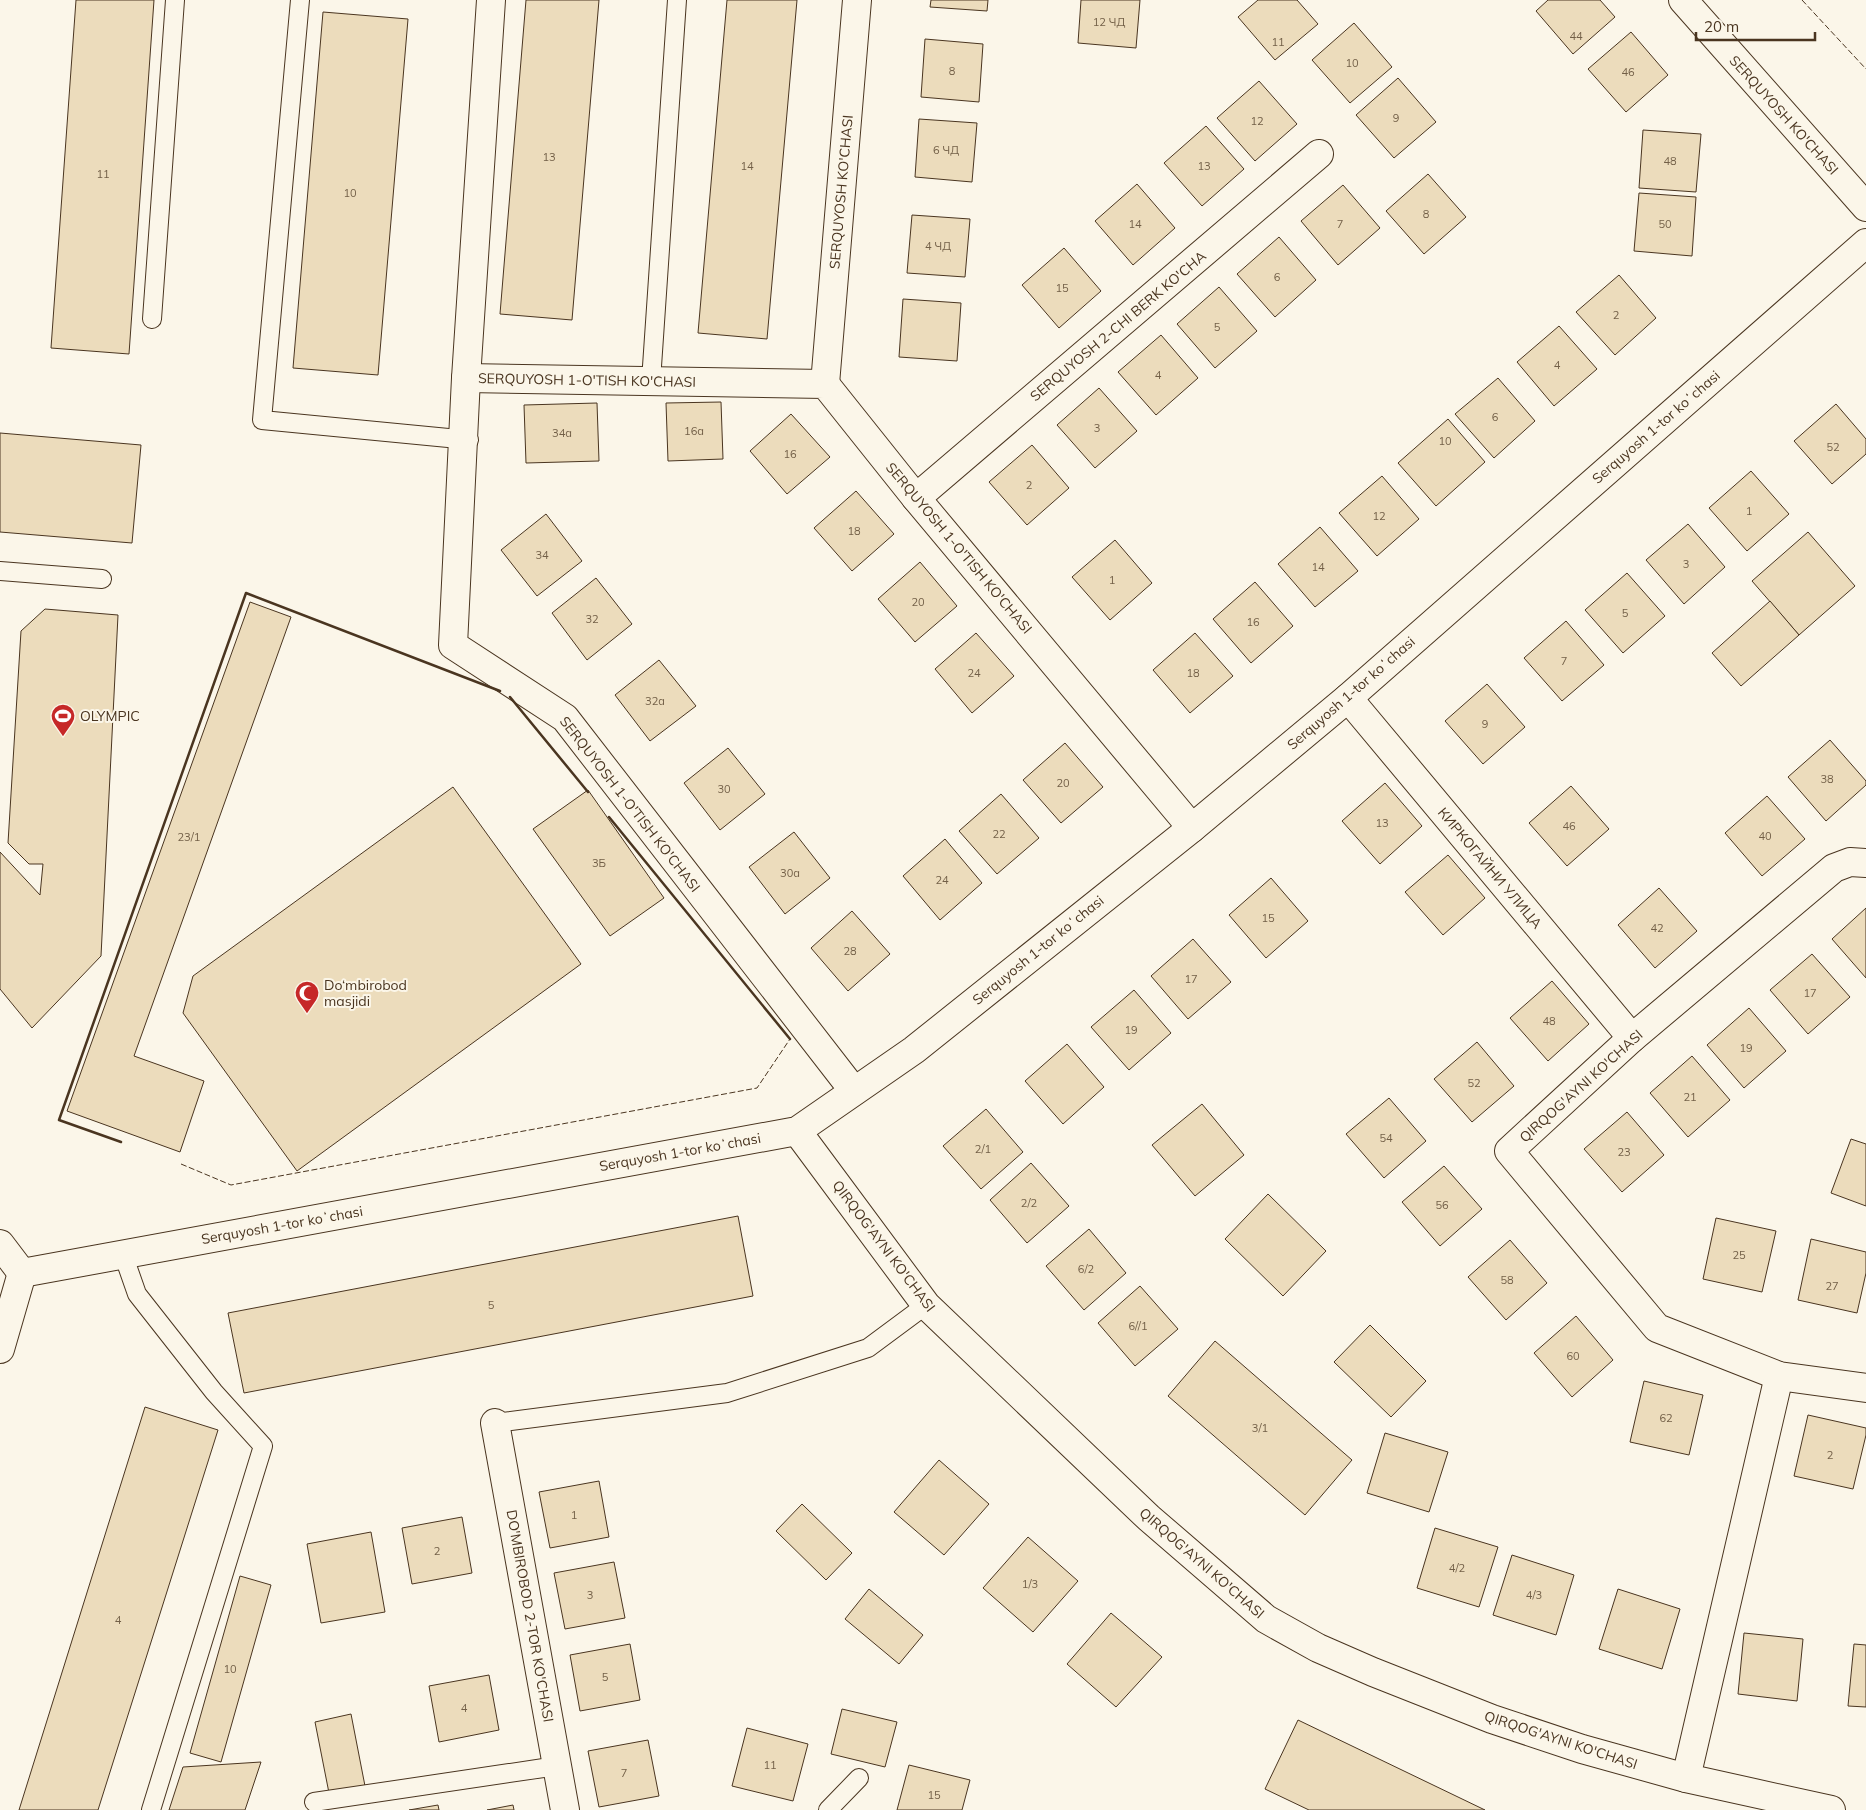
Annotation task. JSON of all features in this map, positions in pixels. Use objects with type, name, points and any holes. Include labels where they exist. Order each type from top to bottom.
[{"type":"street","points":[[466,378],[491,0]]},
{"type":"street","name":"SERQUYOSH KO'CHASI","points":[[825,384],[857,0]]},
{"type":"street","name":"SERQUYOSH KO'CHASI","points":[[1682,0],[1866,207]]},
{"type":"street","name":"SERQUYOSH 2-CHI BERK KO'CHA","points":[[916,498],[1319,154]]},
{"type":"street","name":"Serquyosh 1-tor koʻchasi","points":[[22,1273],[797,1131],[914,1050],[1192,828],[1348,698],[1866,242]]},
{"type":"street","name":"SERQUYOSH 1-O'TISH KO'CHASI","points":[[854,1091],[565,718],[453,645],[466,378],[825,384],[916,498],[1192,828]]},
{"type":"street","name":"КИРКОГАЙНИ УЛИЦА","points":[[1348,698],[1632,1038]]},
{"type":"street","name":"QIRQOG'AYNI KO'CHASI","points":[[1866,863],[1850,862],[1834,868],[1632,1038],[1509,1151],[1657,1328],[1779,1376],[1866,1388]]},
{"type":"street","name":"QIRQOG'AYNI KO'CHASI","points":[[797,1131],[926,1305],[1149,1518],[1266,1619],[1318,1648],[1492,1719],[1582,1749],[1686,1778],[1831,1810]]},
{"type":"street","points":[[0,1244],[22,1273],[0,1349]]},
{"type":"street","points":[[1686,1778],[1779,1376]]},
{"type":"street","name":"DO'MBIROBOD 2-TOR KO'CHASI","points":[[495,1422],[565,1810]]},
{"type":"lane","points":[[152,319],[175,0]]},
{"type":"lane","points":[[300,0],[262,420],[469,440]]},
{"type":"lane","points":[[651,381],[677,0]]},
{"type":"lane","points":[[0,572],[102,580]]},
{"type":"lane","points":[[123,1254],[137,1294],[214,1392],[263,1446],[151,1810]]},
{"type":"lane","points":[[495,1422],[727,1393],[868,1348],[926,1305]]},
{"type":"lane","points":[[314,1802],[557,1766]]},
{"type":"lane","points":[[828,1810],[859,1778]]},
{"type":"building","points":[[76,0],[154,0],[129,354],[51,348]]},
{"type":"building","points":[[526,0],[599,0],[572,320],[500,314]]},
{"type":"building","points":[[727,0],[797,0],[767,339],[698,333]]},
{"type":"building","points":[[931,0],[988,0],[987,11],[930,7]]},
{"type":"building","points":[[1081,0],[1140,0],[1136,48],[1078,43]]},
{"type":"building","points":[[1258,0],[1297,0],[1318,24],[1275,60],[1238,17]]},
{"type":"building","points":[[1548,0],[1600,0],[1615,17],[1573,54],[1536,11]]},
{"type":"building","points":[[323,12],[408,19],[378,375],[293,368]]},
{"type":"building","points":[[1354,23],[1392,67],[1350,103],[1312,60]]},
{"type":"building","points":[[1631,32],[1668,75],[1626,112],[1588,69]]},
{"type":"building","points":[[925,39],[983,44],[979,102],[921,97]]},
{"type":"building","points":[[1398,78],[1436,122],[1394,158],[1356,115]]},
{"type":"building","points":[[1259,81],[1297,124],[1255,161],[1217,118]]},
{"type":"building","points":[[919,119],[977,123],[972,182],[915,177]]},
{"type":"building","points":[[1206,126],[1244,169],[1202,206],[1164,163]]},
{"type":"building","points":[[1643,130],[1701,134],[1696,192],[1639,188]]},
{"type":"building","points":[[1428,174],[1466,217],[1424,254],[1386,211]]},
{"type":"building","points":[[1137,184],[1175,228],[1133,265],[1095,221]]},
{"type":"building","points":[[1343,185],[1380,228],[1338,265],[1301,221]]},
{"type":"building","points":[[1639,193],[1696,197],[1692,256],[1634,251]]},
{"type":"building","points":[[912,215],[970,219],[965,277],[907,273]]},
{"type":"building","points":[[1279,237],[1316,280],[1275,317],[1237,274]]},
{"type":"building","points":[[1064,248],[1101,291],[1059,328],[1022,285]]},
{"type":"building","points":[[1619,275],[1656,318],[1615,355],[1576,312]]},
{"type":"building","points":[[1219,287],[1257,331],[1215,368],[1177,324]]},
{"type":"building","points":[[903,299],[961,303],[957,361],[899,357]]},
{"type":"building","points":[[1559,326],[1597,369],[1554,406],[1517,362]]},
{"type":"building","points":[[1161,335],[1198,378],[1156,415],[1118,372]]},
{"type":"building","points":[[1498,378],[1535,421],[1494,458],[1455,414]]},
{"type":"building","points":[[1099,388],[1137,431],[1095,468],[1057,425]]},
{"type":"building","points":[[721,402],[723,459],[668,461],[666,403]]},
{"type":"building","points":[[597,403],[599,461],[526,463],[524,405]]},
{"type":"building","points":[[1836,404],[1866,439],[1866,454],[1832,484],[1794,441]]},
{"type":"building","points":[[791,414],[830,457],[787,494],[750,451]]},
{"type":"building","points":[[1448,419],[1485,462],[1436,506],[1398,463]]},
{"type":"building","points":[[0,433],[141,445],[132,543],[0,532]]},
{"type":"building","points":[[1032,445],[1069,488],[1027,525],[989,482]]},
{"type":"building","points":[[1751,471],[1789,514],[1747,551],[1709,508]]},
{"type":"building","points":[[1382,476],[1419,519],[1377,556],[1339,513]]},
{"type":"building","points":[[856,491],[894,534],[852,571],[814,528]]},
{"type":"building","points":[[546,514],[582,561],[537,596],[501,550]]},
{"type":"building","points":[[1688,524],[1725,567],[1684,604],[1646,560]]},
{"type":"building","points":[[1320,527],[1358,571],[1315,607],[1278,564]]},
{"type":"building","points":[[1808,532],[1855,586],[1799,635],[1752,581]]},
{"type":"building","points":[[1115,540],[1152,583],[1110,620],[1072,577]]},
{"type":"building","points":[[920,562],[957,606],[915,642],[878,599]]},
{"type":"building","points":[[1627,573],[1665,616],[1623,653],[1585,610]]},
{"type":"building","points":[[596,578],[632,624],[587,660],[552,613]]},
{"type":"building","points":[[1255,582],[1293,626],[1251,663],[1213,619]]},
{"type":"building","points":[[1770,601],[1799,635],[1741,686],[1712,653]]},
{"type":"building","points":[[250,602],[291,617],[134,1056],[204,1081],[180,1152],[67,1111]]},
{"type":"building","name":"OLYMPIC","points":[[45,609],[118,615],[101,956],[32,1028],[0,989],[0,852],[40,895],[43,864],[29,864],[8,843],[21,631]]},
{"type":"building","points":[[1566,621],[1604,665],[1562,701],[1524,658]]},
{"type":"building","points":[[976,633],[1014,676],[972,713],[935,669]]},
{"type":"building","points":[[1195,633],[1233,676],[1190,713],[1153,670]]},
{"type":"building","points":[[659,660],[696,706],[650,741],[615,695]]},
{"type":"building","points":[[1487,684],[1525,727],[1483,764],[1445,721]]},
{"type":"building","points":[[1830,740],[1866,781],[1866,785],[1826,821],[1788,777]]},
{"type":"building","points":[[1065,743],[1103,787],[1061,823],[1023,780]]},
{"type":"building","points":[[728,748],[765,794],[720,830],[684,783]]},
{"type":"building","points":[[1385,783],[1422,826],[1380,864],[1342,821]]},
{"type":"building","points":[[1571,786],[1609,829],[1567,866],[1529,823]]},
{"type":"building","points":[[453,787],[581,964],[297,1171],[183,1013],[193,976]]},
{"type":"building","points":[[588,790],[664,898],[610,936],[533,829]]},
{"type":"building","points":[[1001,794],[1039,838],[997,874],[959,831]]},
{"type":"building","points":[[1767,796],[1805,839],[1762,876],[1725,833]]},
{"type":"building","points":[[794,832],[830,878],[785,914],[749,867]]},
{"type":"building","points":[[945,839],[982,883],[940,920],[903,876]]},
{"type":"building","points":[[1448,855],[1485,898],[1443,935],[1405,892]]},
{"type":"building","points":[[1271,878],[1308,921],[1266,958],[1229,915]]},
{"type":"building","points":[[1659,888],[1697,931],[1655,968],[1618,925]]},
{"type":"building","points":[[1866,908],[1866,978],[1832,939]]},
{"type":"building","points":[[852,911],[890,954],[848,991],[811,948]]},
{"type":"building","points":[[1193,939],[1231,982],[1188,1019],[1151,976]]},
{"type":"building","points":[[1812,954],[1850,997],[1808,1034],[1770,990]]},
{"type":"building","points":[[1552,981],[1589,1024],[1548,1061],[1510,1018]]},
{"type":"building","points":[[1134,990],[1171,1033],[1129,1070],[1091,1027]]},
{"type":"building","points":[[1749,1008],[1786,1051],[1744,1088],[1707,1045]]},
{"type":"building","points":[[1477,1042],[1514,1086],[1472,1122],[1434,1079]]},
{"type":"building","points":[[1067,1044],[1104,1087],[1063,1124],[1025,1081]]},
{"type":"building","points":[[1692,1056],[1730,1100],[1688,1137],[1650,1093]]},
{"type":"building","points":[[1389,1098],[1426,1141],[1384,1178],[1346,1134]]},
{"type":"building","points":[[1202,1104],[1244,1155],[1195,1196],[1152,1145]]},
{"type":"building","points":[[986,1109],[1023,1152],[981,1189],[943,1146]]},
{"type":"building","points":[[1627,1112],[1664,1155],[1622,1192],[1584,1149]]},
{"type":"building","points":[[1851,1139],[1866,1144],[1866,1206],[1831,1193]]},
{"type":"building","points":[[1031,1163],[1069,1206],[1027,1243],[990,1200]]},
{"type":"building","points":[[1444,1166],[1482,1209],[1440,1246],[1402,1202]]},
{"type":"building","points":[[1268,1194],[1326,1251],[1283,1296],[1225,1239]]},
{"type":"building","points":[[738,1216],[753,1296],[244,1393],[228,1313]]},
{"type":"building","points":[[1716,1218],[1776,1231],[1762,1292],[1703,1279]]},
{"type":"building","points":[[1089,1229],[1126,1273],[1084,1310],[1046,1266]]},
{"type":"building","points":[[1811,1239],[1866,1252],[1866,1273],[1857,1313],[1798,1300]]},
{"type":"building","points":[[1510,1240],[1547,1283],[1506,1320],[1468,1277]]},
{"type":"building","points":[[1140,1286],[1178,1329],[1135,1366],[1098,1323]]},
{"type":"building","points":[[1576,1316],[1613,1360],[1572,1397],[1534,1353]]},
{"type":"building","points":[[1370,1325],[1426,1381],[1391,1417],[1334,1362]]},
{"type":"building","points":[[1215,1341],[1352,1460],[1305,1515],[1168,1396]]},
{"type":"building","points":[[1644,1381],[1703,1395],[1689,1455],[1630,1442]]},
{"type":"building","points":[[145,1407],[218,1430],[98,1810],[19,1810]]},
{"type":"building","points":[[1808,1415],[1866,1428],[1853,1489],[1794,1476]]},
{"type":"building","points":[[1385,1433],[1448,1452],[1429,1512],[1367,1493]]},
{"type":"building","points":[[939,1460],[989,1504],[944,1555],[894,1512]]},
{"type":"building","points":[[599,1481],[609,1537],[550,1548],[539,1492]]},
{"type":"building","points":[[802,1504],[852,1553],[826,1580],[776,1531]]},
{"type":"building","points":[[462,1517],[472,1573],[412,1584],[402,1528]]},
{"type":"building","points":[[1435,1528],[1498,1547],[1479,1607],[1417,1588]]},
{"type":"building","points":[[371,1532],[385,1612],[321,1623],[307,1544]]},
{"type":"building","points":[[1028,1537],[1078,1581],[1033,1632],[983,1588]]},
{"type":"building","points":[[1512,1555],[1574,1575],[1556,1635],[1493,1615]]},
{"type":"building","points":[[614,1562],[625,1618],[565,1629],[554,1573]]},
{"type":"building","points":[[240,1576],[271,1585],[221,1762],[190,1753]]},
{"type":"building","points":[[869,1589],[923,1635],[899,1664],[845,1619]]},
{"type":"building","points":[[1618,1589],[1680,1609],[1662,1669],[1599,1649]]},
{"type":"building","points":[[1111,1613],[1162,1657],[1116,1707],[1067,1664]]},
{"type":"building","points":[[1744,1633],[1803,1639],[1797,1701],[1738,1694]]},
{"type":"building","points":[[630,1644],[640,1700],[580,1711],[570,1655]]},
{"type":"building","points":[[1854,1644],[1866,1645],[1866,1707],[1848,1706]]},
{"type":"building","points":[[489,1675],[499,1730],[439,1742],[429,1686]]},
{"type":"building","points":[[842,1709],[897,1722],[885,1767],[831,1754]]},
{"type":"building","points":[[351,1714],[365,1786],[329,1793],[315,1722]]},
{"type":"building","points":[[1298,1720],[1485,1810],[1309,1810],[1265,1789]]},
{"type":"building","points":[[747,1728],[808,1744],[793,1801],[732,1786]]},
{"type":"building","points":[[648,1740],[659,1796],[599,1807],[588,1751]]},
{"type":"building","points":[[261,1762],[245,1810],[169,1810],[183,1767]]},
{"type":"building","points":[[909,1765],[970,1780],[962,1810],[897,1810]]},
{"type":"building","points":[[438,1805],[439,1810],[409,1810]]},
{"type":"building","points":[[513,1805],[514,1810],[487,1810]]},
{"type":"fence","points":[[1802,0],[1866,69]]},
{"type":"fence","points":[[181,1164],[231,1185],[757,1088],[790,1039]]},
{"type":"wall","points":[[121,1142],[59,1120],[246,593],[500,691]]},
{"type":"wall","points":[[510,697],[588,792]]},
{"type":"wall","points":[[609,817],[790,1039]]},
{"type":"place","name":"OLYMPIC","points":[[63,737]]},
{"type":"place","name":"Do‘mbirobod masjidi","points":[[307,1014]]}]
